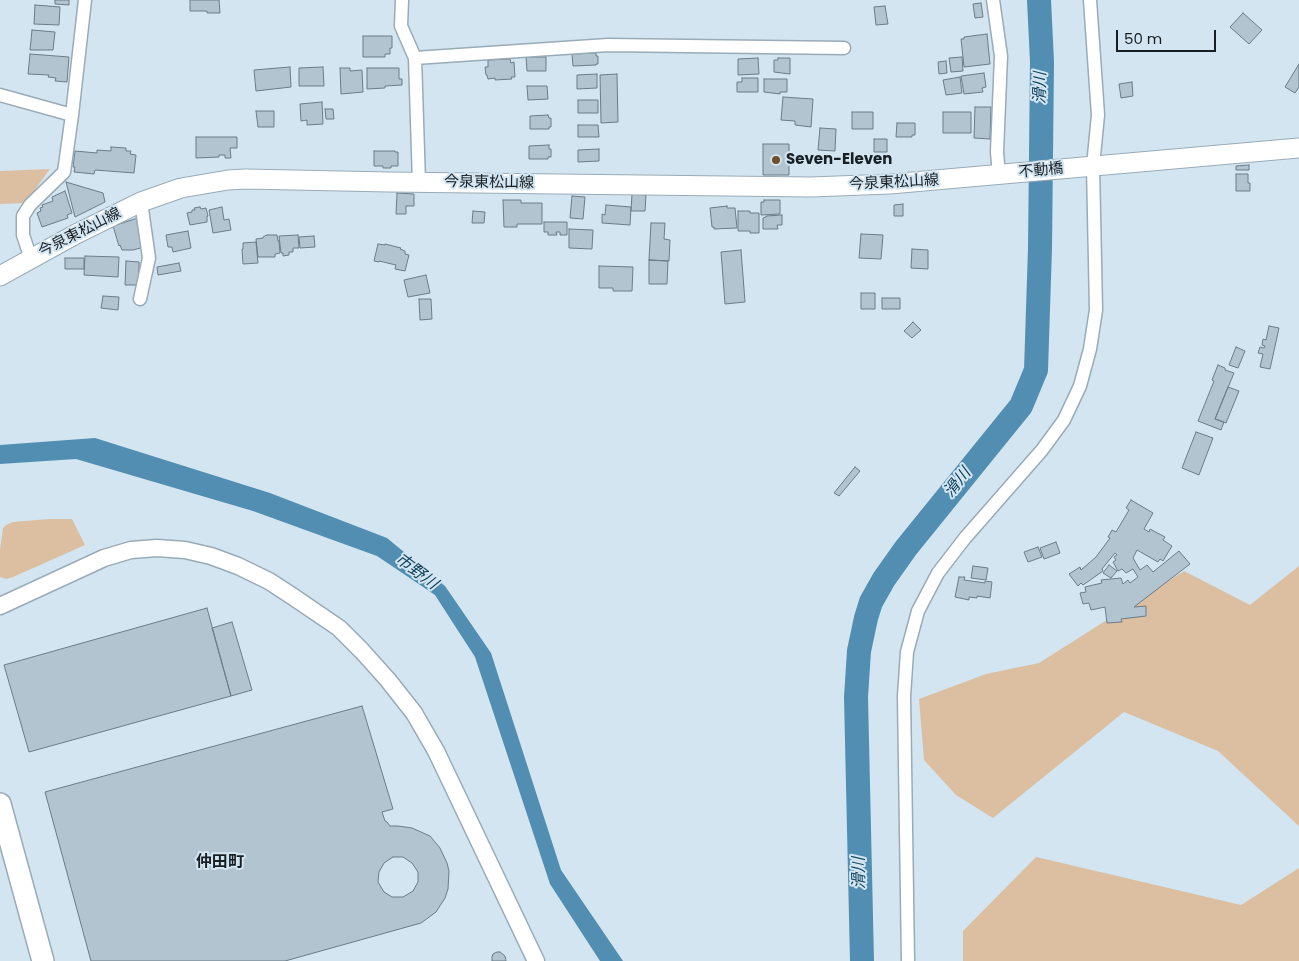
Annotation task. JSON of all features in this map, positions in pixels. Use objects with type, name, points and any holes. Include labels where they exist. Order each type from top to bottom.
[{"type":"highway","points":[[0,804],[43,961]]},
{"type":"highway","points":[[0,857],[28,961]]},
{"type":"main road","points":[[1088,166],[1299,148]]},
{"type":"main road","name":"不動橋","points":[[999,175],[1088,166]]},
{"type":"main road","name":"今泉東松山線","points":[[0,276],[76,234],[141,202],[181,188],[206,183],[237,180],[811,187],[890,184],[999,175]]},
{"type":"street","points":[[31,259],[23,236],[23,216],[30,205],[64,172],[85,0]]},
{"type":"street","points":[[402,0],[401,26],[415,58],[418,183]]},
{"type":"street","points":[[993,0],[1001,56],[997,152],[999,175]]},
{"type":"street","points":[[908,961],[904,696],[907,652],[918,611],[938,573],[965,538],[1042,450],[1064,420],[1080,386],[1090,349],[1096,310],[1088,166],[1098,115],[1090,0]]},
{"type":"street","points":[[415,58],[608,45],[844,48]]},
{"type":"street","points":[[0,95],[72,116]]},
{"type":"street","points":[[140,299],[149,258],[141,202]]},
{"type":"street","points":[[0,606],[104,558],[130,550],[157,548],[185,550],[211,556],[238,566],[292,596],[339,628],[388,680],[414,713],[436,751],[536,961]]},
{"type":"shaded area","points":[[50,169],[25,203],[0,204],[0,171]]},
{"type":"shaded area","points":[[72,519],[85,545],[13,577],[6,579],[0,577],[0,550],[3,528],[13,522]]},
{"type":"shaded area","points":[[1299,566],[1299,826],[1218,751],[1124,712],[993,818],[956,795],[924,760],[919,699],[986,674],[1039,663],[1184,571],[1250,605]]},
{"type":"shaded area","points":[[1036,857],[1241,905],[1299,868],[1299,961],[963,961],[963,931]]},
{"type":"water","name":"市野川","points":[[95,438],[270,493],[387,538],[445,586],[491,653],[561,870],[623,961],[600,961],[550,884],[475,657],[435,595],[377,556],[253,511],[76,459],[0,464],[0,445]]},
{"type":"building","points":[[55,0],[69,0],[69,5],[55,4]]},
{"type":"building","points":[[190,0],[219,0],[220,13],[190,11]]},
{"type":"building","points":[[981,3],[983,17],[975,18],[973,4]]},
{"type":"building","points":[[35,5],[60,7],[59,25],[34,24]]},
{"type":"building","points":[[885,6],[888,24],[876,25],[874,7]]},
{"type":"building","points":[[1243,13],[1262,30],[1249,44],[1230,27]]},
{"type":"building","points":[[32,30],[55,32],[53,50],[30,50]]},
{"type":"building","points":[[987,34],[990,64],[964,67],[961,39]]},
{"type":"building","points":[[363,36],[392,36],[390,54],[385,54],[385,57],[363,57]]},
{"type":"building","points":[[596,53],[598,64],[573,66],[572,54]]},
{"type":"building","points":[[30,54],[69,57],[67,82],[55,81],[56,78],[48,77],[49,75],[28,74]]},
{"type":"building","points":[[526,57],[546,57],[546,71],[527,71]]},
{"type":"building","points":[[962,57],[963,71],[951,72],[949,58]]},
{"type":"building","points":[[758,58],[759,74],[738,75],[738,59]]},
{"type":"building","points":[[778,58],[790,58],[790,74],[774,72],[774,60],[778,60]]},
{"type":"building","points":[[510,59],[511,63],[514,62],[515,77],[511,77],[512,79],[488,79],[485,67],[488,67],[488,60]]},
{"type":"building","points":[[946,61],[947,73],[939,74],[938,62]]},
{"type":"building","points":[[1299,64],[1299,87],[1295,93],[1285,87]]},
{"type":"building","points":[[290,67],[291,87],[256,91],[254,70]]},
{"type":"building","points":[[323,67],[324,86],[299,86],[299,68]]},
{"type":"building","points":[[340,68],[350,68],[350,71],[362,70],[363,92],[341,94]]},
{"type":"building","points":[[367,68],[399,68],[399,79],[402,79],[402,85],[367,89]]},
{"type":"building","points":[[984,73],[986,87],[982,88],[983,92],[964,94],[961,76]]},
{"type":"building","points":[[597,74],[597,88],[577,89],[577,75]]},
{"type":"building","points":[[617,74],[618,122],[601,123],[600,75]]},
{"type":"building","points":[[960,77],[962,93],[946,95],[943,80]]},
{"type":"building","points":[[742,78],[758,78],[758,92],[737,92],[737,82],[742,82]]},
{"type":"building","points":[[764,79],[787,79],[787,92],[780,92],[780,94],[764,92]]},
{"type":"building","points":[[1132,82],[1133,96],[1121,98],[1119,84]]},
{"type":"building","points":[[527,86],[547,86],[548,99],[528,100]]},
{"type":"building","points":[[783,97],[813,99],[811,127],[795,125],[795,121],[781,120]]},
{"type":"building","points":[[578,100],[598,100],[598,113],[578,113]]},
{"type":"building","points":[[322,102],[323,124],[307,125],[307,120],[301,121],[300,104]]},
{"type":"building","points":[[975,107],[991,107],[990,139],[974,138]]},
{"type":"building","points":[[325,109],[333,109],[334,119],[326,119]]},
{"type":"building","points":[[256,111],[274,111],[274,127],[258,127]]},
{"type":"building","points":[[852,112],[873,112],[873,129],[852,129]]},
{"type":"building","points":[[943,112],[971,112],[971,133],[943,133]]},
{"type":"building","points":[[548,115],[551,118],[551,127],[549,129],[530,129],[530,116]]},
{"type":"building","points":[[897,123],[915,123],[915,135],[912,135],[912,137],[896,137]]},
{"type":"building","points":[[578,125],[598,125],[599,137],[578,137]]},
{"type":"building","points":[[820,128],[836,129],[835,151],[818,150]]},
{"type":"building","points":[[196,137],[237,137],[237,148],[230,148],[231,158],[219,155],[219,157],[196,158]]},
{"type":"building","points":[[874,139],[887,139],[887,152],[874,152]]},
{"type":"building","name":"Seven-Eleven","points":[[763,144],[789,144],[789,175],[763,175]]},
{"type":"building","points":[[549,145],[551,157],[548,157],[548,159],[529,159],[529,146]]},
{"type":"building","points":[[111,147],[126,148],[126,151],[131,151],[130,154],[136,155],[134,173],[95,170],[94,174],[74,172],[75,151],[97,153],[97,150],[111,151]]},
{"type":"building","points":[[599,149],[599,161],[578,162],[578,150]]},
{"type":"building","points":[[374,151],[398,152],[398,166],[383,168],[383,166],[374,166]]},
{"type":"building","points":[[1249,165],[1249,170],[1236,170],[1236,166]]},
{"type":"building","points":[[1236,174],[1248,174],[1250,191],[1236,191]]},
{"type":"building","points":[[66,182],[103,193],[105,202],[75,217]]},
{"type":"building","points":[[65,191],[72,213],[67,215],[68,218],[42,227],[37,213],[41,211],[40,208],[43,207],[42,205],[53,201],[52,197]]},
{"type":"building","points":[[397,193],[414,194],[414,206],[406,206],[406,214],[396,214]]},
{"type":"building","points":[[632,194],[646,195],[645,211],[631,211]]},
{"type":"building","points":[[572,196],[585,197],[583,219],[570,218]]},
{"type":"building","points":[[503,200],[521,200],[521,203],[542,203],[542,224],[517,224],[517,227],[504,227]]},
{"type":"building","points":[[764,200],[780,200],[780,214],[761,215],[761,202],[764,202]]},
{"type":"building","points":[[903,204],[903,216],[894,216],[894,205]]},
{"type":"building","points":[[606,205],[631,207],[630,225],[602,223],[602,214],[605,215]]},
{"type":"building","points":[[727,206],[727,208],[735,208],[737,228],[714,229],[712,227],[710,208]]},
{"type":"building","points":[[200,207],[201,209],[206,208],[207,222],[190,225],[187,213],[195,210],[194,208]]},
{"type":"building","points":[[222,207],[224,220],[229,219],[231,230],[213,233],[209,210]]},
{"type":"building","points":[[473,211],[485,212],[484,223],[472,223]]},
{"type":"building","points":[[738,211],[759,213],[759,233],[738,231]]},
{"type":"building","points":[[782,215],[782,225],[777,225],[778,229],[763,229],[763,218],[766,216]]},
{"type":"building","points":[[138,218],[144,247],[122,250],[113,226]]},
{"type":"building","points":[[544,222],[567,222],[567,235],[560,235],[560,232],[556,232],[557,235],[548,235],[548,232],[544,232]]},
{"type":"building","points":[[651,223],[665,223],[664,239],[670,240],[669,261],[649,260]]},
{"type":"building","points":[[569,229],[593,230],[592,249],[569,248]]},
{"type":"building","points":[[188,231],[191,248],[173,252],[172,247],[168,247],[166,235]]},
{"type":"building","points":[[861,234],[883,235],[881,259],[859,258]]},
{"type":"building","points":[[267,235],[277,235],[280,253],[275,254],[275,257],[258,257],[256,239]]},
{"type":"building","points":[[298,235],[299,248],[293,248],[293,252],[283,256],[279,236]]},
{"type":"building","points":[[314,236],[315,247],[300,248],[299,237]]},
{"type":"building","points":[[256,242],[258,263],[243,264],[243,243]]},
{"type":"building","points":[[378,244],[401,248],[405,251],[405,254],[409,255],[405,271],[395,269],[396,265],[374,261]]},
{"type":"building","points":[[912,249],[928,250],[928,269],[911,268]]},
{"type":"building","points":[[741,250],[745,302],[725,304],[721,252]]},
{"type":"building","points":[[85,256],[119,257],[118,277],[84,275]]},
{"type":"building","points":[[65,258],[84,258],[84,269],[65,269]]},
{"type":"building","points":[[649,260],[668,261],[667,284],[649,284]]},
{"type":"building","points":[[126,261],[139,262],[139,285],[125,285]]},
{"type":"building","points":[[179,263],[181,271],[158,275],[157,267]]},
{"type":"building","points":[[599,266],[633,267],[632,291],[613,291],[613,288],[599,288]]},
{"type":"building","points":[[426,275],[430,293],[408,297],[404,280]]},
{"type":"building","points":[[861,293],[875,293],[875,309],[861,309]]},
{"type":"building","points":[[103,296],[119,297],[118,310],[101,308]]},
{"type":"building","points":[[882,298],[900,298],[900,309],[882,309]]},
{"type":"building","points":[[419,299],[431,299],[432,319],[420,320]]},
{"type":"building","points":[[913,322],[921,330],[912,338],[904,331]]},
{"type":"building","points":[[1269,326],[1279,328],[1270,369],[1260,367],[1263,354],[1258,353],[1260,347],[1264,348],[1265,346],[1262,345],[1263,339],[1266,340]]},
{"type":"building","points":[[1236,347],[1245,351],[1238,368],[1229,365]]},
{"type":"building","points":[[1218,365],[1234,373],[1215,419],[1224,422],[1221,430],[1198,421],[1214,381],[1212,380]]},
{"type":"building","points":[[1228,387],[1239,391],[1226,423],[1215,419]]},
{"type":"building","points":[[1196,432],[1213,438],[1199,475],[1182,468]]},
{"type":"building","points":[[855,467],[860,471],[839,496],[834,493]]},
{"type":"building","points":[[1131,500],[1153,513],[1144,529],[1149,532],[1150,529],[1165,537],[1163,540],[1172,546],[1163,561],[1160,559],[1158,562],[1137,550],[1133,558],[1140,570],[1147,565],[1153,572],[1179,551],[1190,564],[1134,607],[1146,606],[1146,616],[1121,619],[1122,622],[1107,623],[1105,607],[1091,610],[1089,603],[1083,604],[1080,593],[1086,592],[1085,587],[1102,583],[1101,580],[1121,578],[1123,584],[1128,580],[1130,583],[1138,577],[1133,569],[1126,573],[1122,569],[1118,571],[1113,562],[1116,560],[1114,557],[1117,555],[1115,553],[1102,569],[1103,571],[1083,585],[1081,583],[1078,586],[1069,574],[1080,567],[1081,570],[1096,557],[1110,538],[1108,537],[1112,530],[1116,532],[1129,510],[1126,508]]},
{"type":"building","points":[[1056,542],[1060,553],[1044,559],[1040,548]]},
{"type":"building","points":[[1038,547],[1042,557],[1028,562],[1024,552]]},
{"type":"building","points":[[1109,565],[1117,571],[1111,578],[1103,573]]},
{"type":"building","points":[[973,566],[988,568],[986,580],[971,578]]},
{"type":"building","points":[[959,577],[965,577],[964,580],[992,582],[990,598],[977,596],[977,598],[969,597],[969,600],[955,597]]},
{"type":"building","points":[[207,608],[231,696],[29,752],[4,665]]},
{"type":"building","points":[[232,622],[252,690],[231,696],[212,628]]},
{"type":"building","points":[[362,706],[393,809],[382,812],[385,821],[390,826],[412,828],[430,836],[440,848],[447,863],[449,871],[448,889],[445,898],[436,912],[421,923],[285,961],[91,961],[45,792]],"holes":[[[393,857],[403,857],[412,863],[418,872],[418,882],[413,891],[403,897],[392,897],[384,892],[378,882],[379,872],[384,863]]]},
{"type":"building","points":[[500,952],[505,956],[506,961],[492,961],[493,954]]},
{"type":"waterway","name":"滑川","points":[[862,961],[856,697],[859,651],[866,618],[871,602],[884,579],[906,548],[1021,406],[1036,370],[1040,248],[1042,62],[1039,0]]},
{"type":"place","name":"Seven-Eleven","points":[[776,160]]},
{"type":"district","name":"仲田町","points":[[220,863]]}]
